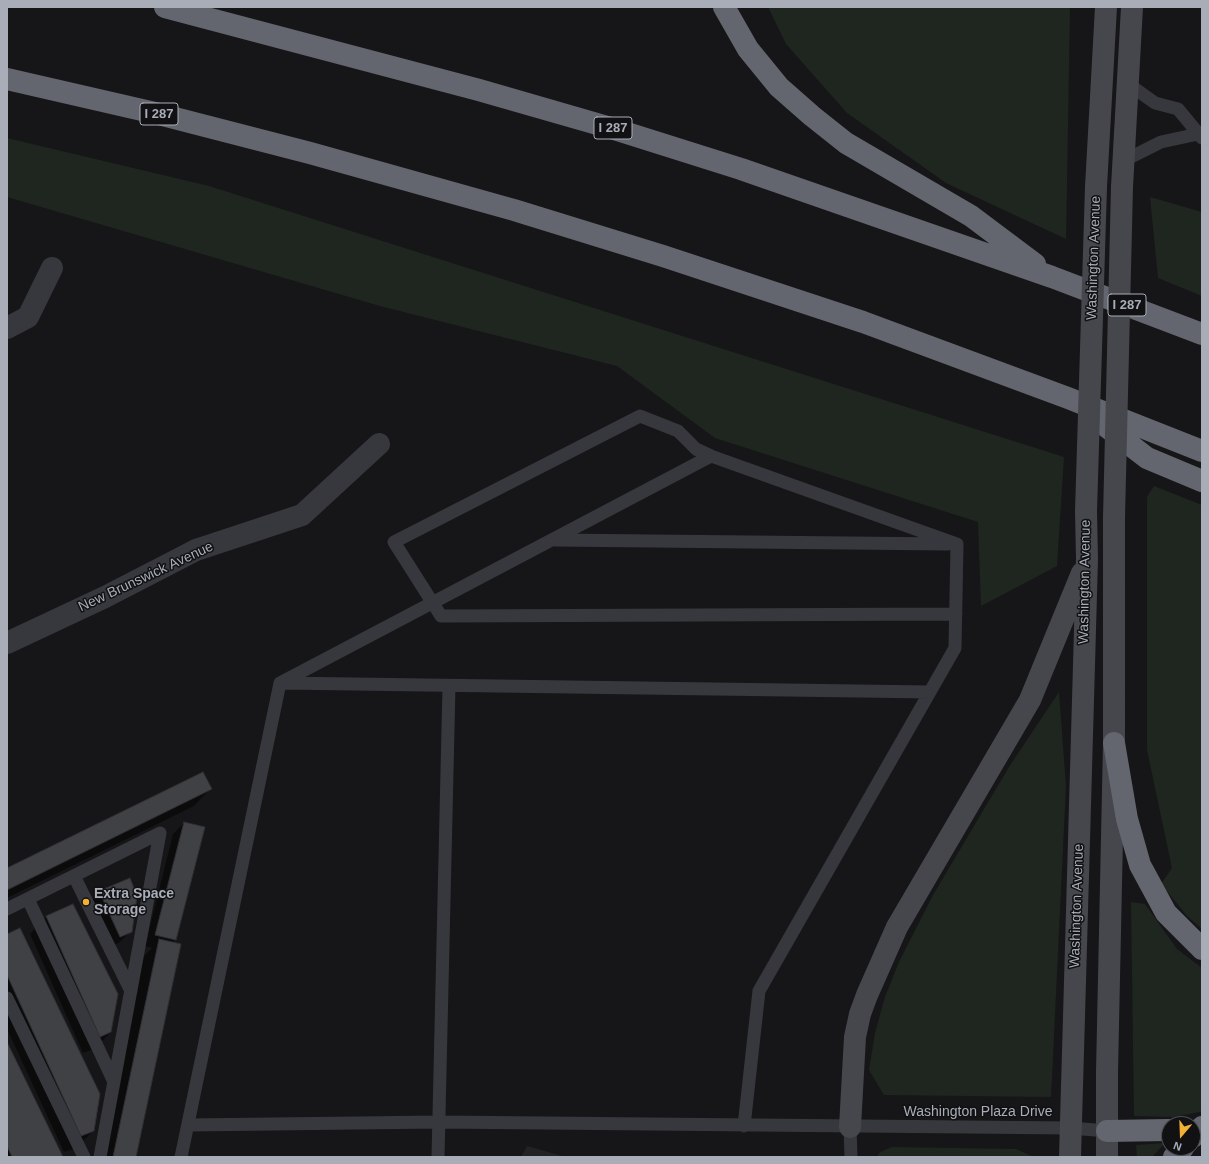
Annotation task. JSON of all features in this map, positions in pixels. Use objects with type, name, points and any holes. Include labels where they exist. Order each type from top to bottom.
[{"type":"highway","name":"I 287","points":[[165,7],[479,90],[611,128],[741,169],[1052,277],[1202,334]]},
{"type":"highway","points":[[724,7],[748,48],[780,87],[812,116],[846,143],[971,216],[1052,277]]},
{"type":"highway","name":"I 287","points":[[7,79],[155,113],[302,151],[514,210],[863,322],[1068,398],[1202,451]]},
{"type":"highway","points":[[1068,398],[1148,458],[1202,482]]},
{"type":"highway","points":[[1114,743],[1127,818],[1140,864],[1166,913],[1202,949]]},
{"type":"highway","points":[[1107,1131],[1161,1130]]},
{"type":"main road","name":"Washington Avenue","points":[[1070,1157],[1087,559],[1086,511],[1096,187],[1106,7]]},
{"type":"main road","name":"Washington Avenue","points":[[1107,1157],[1114,743],[1114,517],[1122,187],[1132,7]]},
{"type":"main road","points":[[850,1127],[855,1037],[860,1014],[867,995],[897,927],[1030,700],[1087,559]]},
{"type":"street","points":[[7,328],[28,317],[52,268]]},
{"type":"street","name":"New Brunswick Avenue","points":[[7,643],[105,597],[196,550],[302,515],[379,444]]},
{"type":"lane","points":[[1127,82],[1155,103],[1178,109],[1200,136]]},
{"type":"lane","points":[[1123,161],[1161,142],[1200,136]]},
{"type":"lane","points":[[956,614],[441,616],[394,542],[640,416],[678,431],[696,450],[957,544]]},
{"type":"lane","points":[[280,683],[711,456]]},
{"type":"lane","points":[[552,540],[957,544]]},
{"type":"lane","points":[[744,1126],[759,991],[955,648],[957,544]]},
{"type":"lane","points":[[280,683],[930,692]]},
{"type":"lane","points":[[181,1157],[280,683]]},
{"type":"lane","points":[[438,1157],[449,686]]},
{"type":"lane","points":[[7,909],[160,833],[100,1157]]},
{"type":"lane","points":[[74,876],[131,991]]},
{"type":"lane","points":[[28,899],[114,1082]]},
{"type":"lane","points":[[7,998],[84,1157]]},
{"type":"lane","name":"Washington Plaza Drive","points":[[188,1124],[439,1122],[1071,1128],[1107,1131]]},
{"type":"lane","points":[[850,1127],[852,1157]]},
{"type":"shaded area","points":[[768,7],[1070,7],[1066,239],[946,183],[847,113],[786,44]]},
{"type":"shaded area","points":[[7,138],[209,186],[1064,457],[1057,566],[981,606],[978,522],[715,438],[617,366],[380,306],[7,197]]},
{"type":"shaded area","points":[[1150,197],[1202,212],[1202,296],[1158,278]]},
{"type":"shaded area","points":[[1154,486],[1202,505],[1202,929],[1187,916],[1161,884],[1172,868],[1147,750],[1147,497]]},
{"type":"shaded area","points":[[1059,692],[1066,786],[1051,1097],[884,1095],[869,1070],[875,1033],[885,997],[899,962],[933,895],[1009,767]]},
{"type":"shaded area","points":[[1131,902],[1145,904],[1177,949],[1202,968],[1202,1111],[1178,1116],[1134,1116]]},
{"type":"shaded area","points":[[1161,1143],[1161,1147],[1152,1157],[1137,1157],[1136,1145]]},
{"type":"shaded area","points":[[527,1146],[566,1157],[521,1157]]},
{"type":"shaded area","points":[[892,1147],[1016,1149],[1034,1157],[877,1157],[880,1152]]},
{"type":"building","points":[[203,772],[212,789],[7,890],[7,868]]},
{"type":"building","points":[[184,822],[205,827],[176,940],[155,935]]},
{"type":"building","points":[[130,878],[137,896],[132,932],[120,937],[99,891]]},
{"type":"building","points":[[73,904],[118,994],[111,1032],[100,1037],[46,916]]},
{"type":"building","points":[[20,928],[100,1094],[94,1131],[81,1136],[7,975],[7,934]]},
{"type":"building","points":[[159,939],[181,944],[136,1157],[113,1157]]},
{"type":"building","points":[[7,1042],[63,1157],[12,1157],[7,1146]]},
{"type":"place","name":"Extra Space Storage","points":[[86,902]]}]
